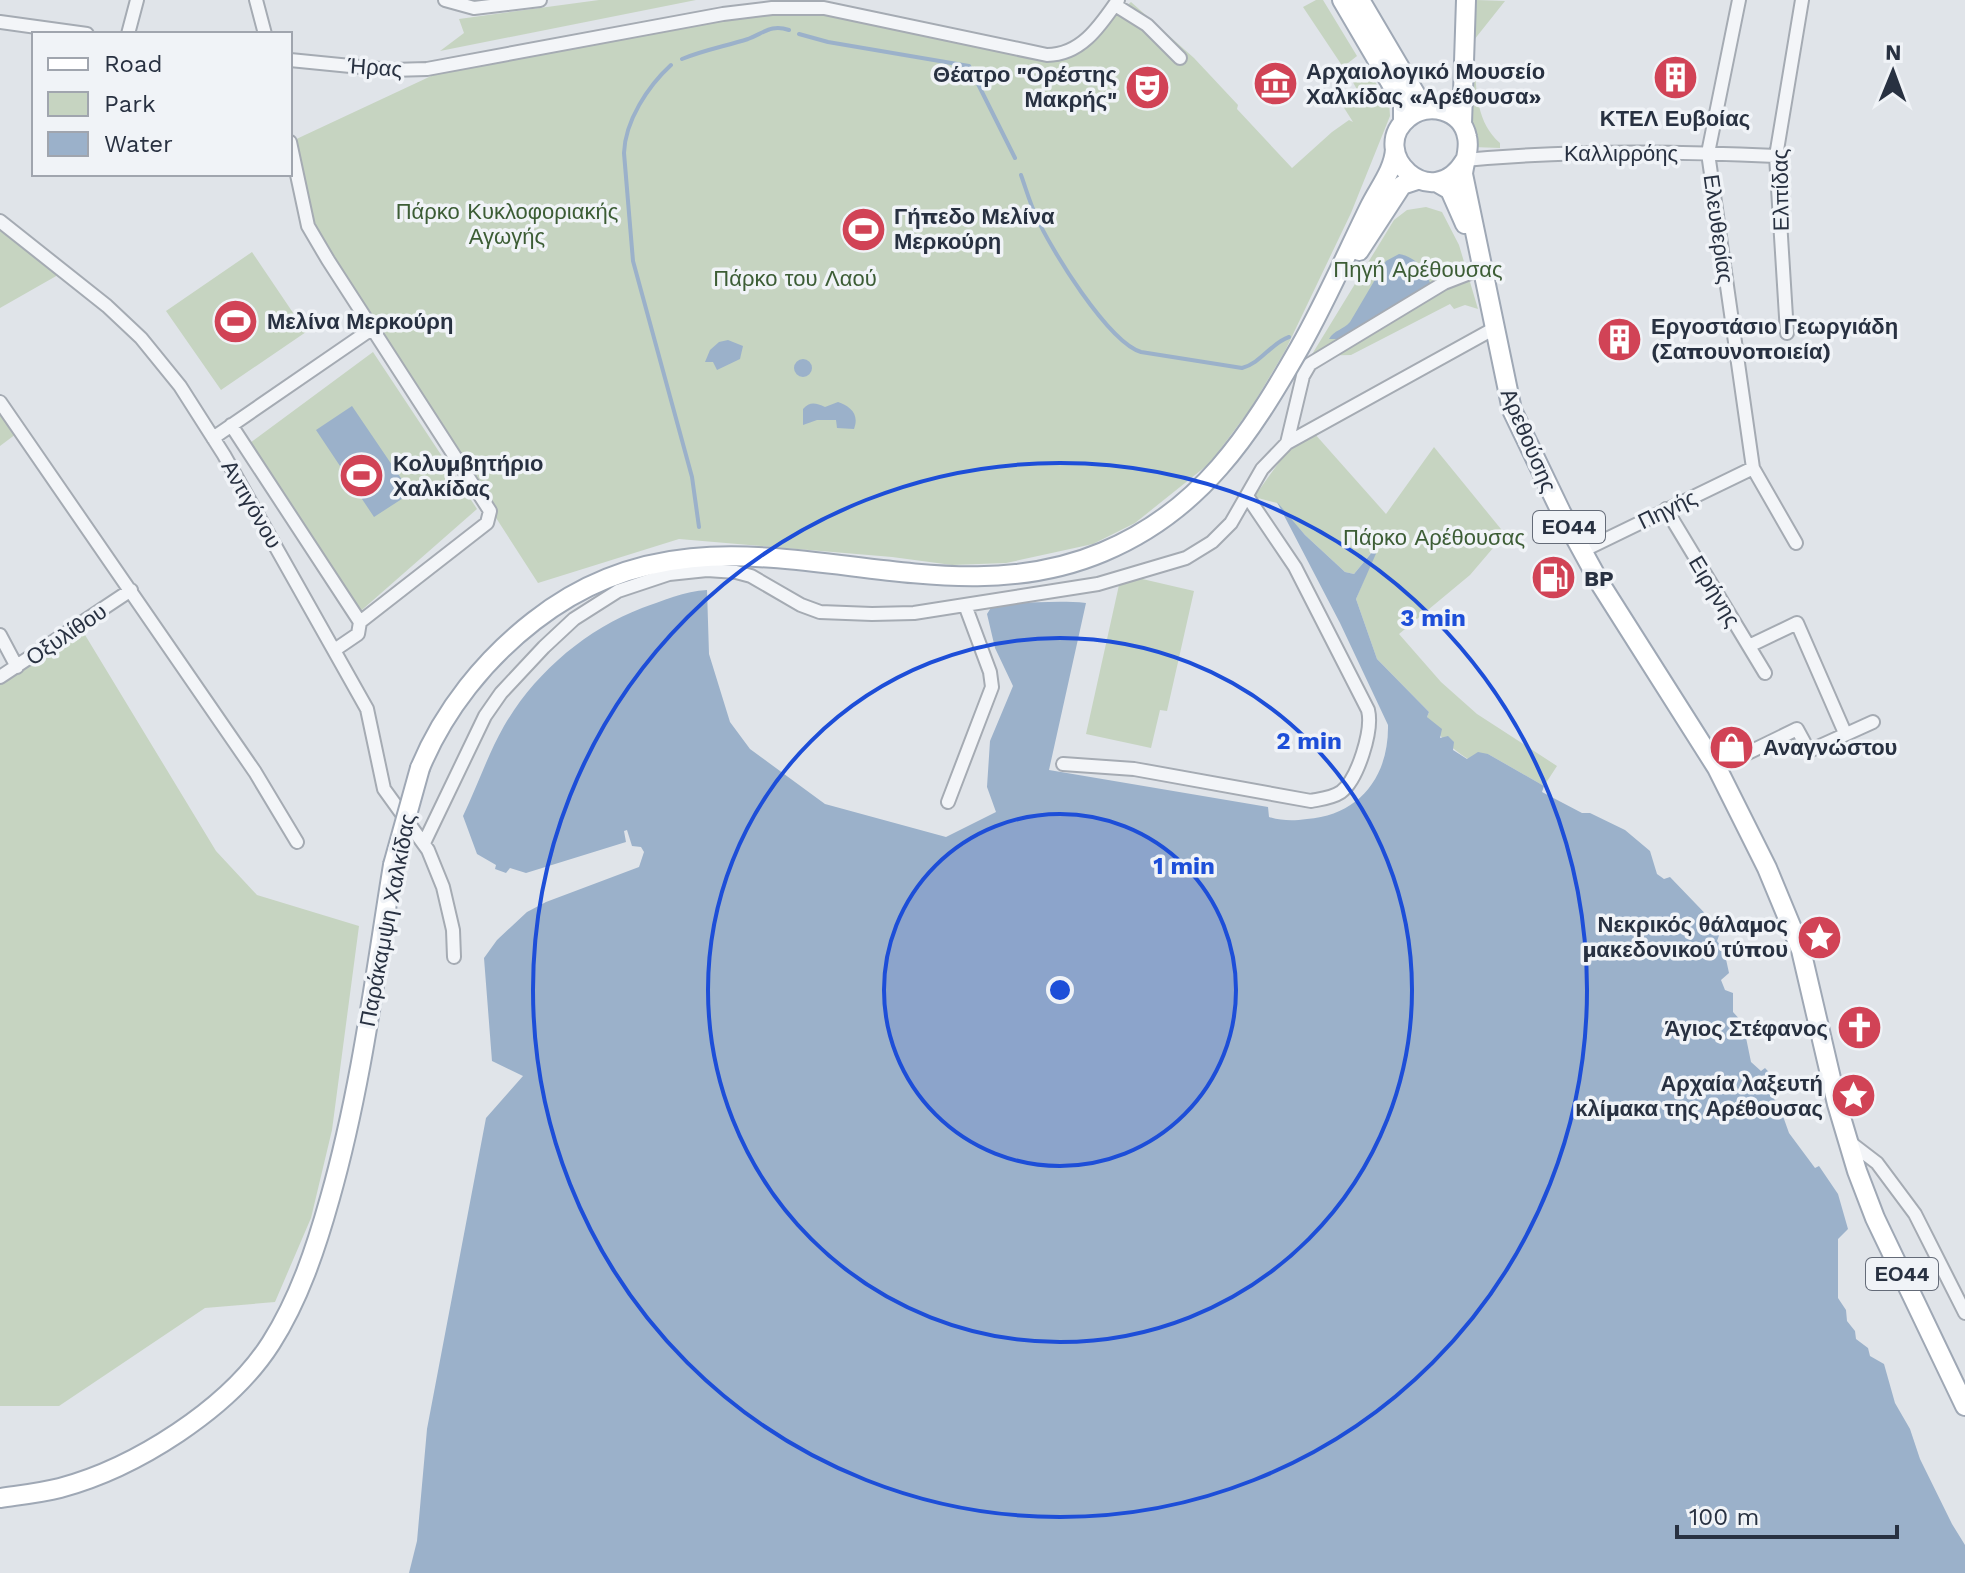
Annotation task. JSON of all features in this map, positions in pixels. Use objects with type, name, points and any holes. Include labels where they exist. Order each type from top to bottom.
[{"type":"main road","points":[[1342,0],[1403,104],[1403,122]]},
{"type":"main road","points":[[1360,0],[1422,105],[1455,117],[1462,124]]},
{"type":"main road","points":[[1395,149],[1403,122],[1410,116],[1448,103],[1452,90],[1456,0]]},
{"type":"main road","points":[[1462,124],[1466,0]]},
{"type":"main road","name":"ΕΟ44","points":[[1462,124],[1468,142],[1465,160]]},
{"type":"main road","name":"ΕΟ44","points":[[1395,149],[1402,167],[1427,181]]},
{"type":"main road","name":"Παράκαμψη Χαλκίδας","points":[[1332,289],[1393,162],[1395,149]]},
{"type":"main road","points":[[1427,181],[1454,175],[1465,160]]},
{"type":"main road","name":"Αρεθούσης","points":[[1465,160],[1463,174],[1512,410],[1582,551],[1717,768]]},
{"type":"main road","name":"Παράκαμψη Χαλκίδας","points":[[0,1498],[60,1488],[104,1472],[147,1451],[219,1400],[240,1381],[270,1343],[311,1259],[346,1140],[393,865],[420,768],[441,725],[470,685],[520,632],[571,596],[598,582],[642,566],[690,556],[783,558],[961,576],[1017,575],[1075,563],[1133,538],[1190,498],[1236,451],[1265,407],[1332,289],[1402,185],[1427,181]]},
{"type":"main road","name":"Αρεθούσης","points":[[1427,181],[1450,190],[1482,264]]},
{"type":"main road","name":"ΕΟ44","points":[[1717,768],[1767,868],[1801,950],[1847,1140],[1875,1218],[1965,1406]]},
{"type":"street","points":[[129,32],[137,0]]},
{"type":"street","points":[[256,0],[264,32]]},
{"type":"street","points":[[445,0],[474,8],[540,0]]},
{"type":"street","points":[[723,14],[726,0]]},
{"type":"street","name":"Ελευθερίας","points":[[1739,0],[1708,153],[1753,468],[1796,543]]},
{"type":"street","name":"Ελπίδας","points":[[1787,333],[1776,156],[1802,0]]},
{"type":"street","points":[[1117,2],[1147,25],[1180,58]]},
{"type":"street","name":"Ήρας","points":[[292,60],[391,70],[427,69],[723,14],[772,8],[824,8],[1047,55],[1063,55],[1082,46],[1117,2]]},
{"type":"street","points":[[0,22],[72,32]]},
{"type":"street","points":[[292,151],[308,226],[488,506],[490,515],[487,523],[360,622],[358,634],[336,649]]},
{"type":"street","name":"Καλλιρρόης","points":[[1465,160],[1529,154],[1708,153],[1776,156]]},
{"type":"street","name":"Αντιγόνου","points":[[0,221],[107,306],[141,338],[180,386],[213,438],[336,649],[372,721],[384,789],[424,843],[443,887],[453,930],[454,957]]},
{"type":"street","points":[[1287,443],[1303,376],[1310,364],[1444,283],[1482,264]]},
{"type":"street","points":[[213,438],[373,328]]},
{"type":"street","points":[[424,843],[485,716],[501,693],[574,619],[618,591],[669,574],[719,570],[751,576],[801,605],[820,612],[914,613],[1098,584],[1186,558],[1222,533],[1262,469],[1287,443],[1495,328]]},
{"type":"street","points":[[0,402],[255,772],[297,842]]},
{"type":"street","points":[[231,425],[360,622]]},
{"type":"street","name":"Πηγής","points":[[1582,551],[1753,468]]},
{"type":"street","points":[[1063,764],[1134,769],[1311,801],[1326,799],[1341,791],[1355,774],[1369,729],[1368,710],[1295,567],[1247,496]]},
{"type":"street","name":"Ειρήνης","points":[[1666,509],[1765,673]]},
{"type":"street","name":"Οξυλίθου","points":[[0,677],[131,590]]},
{"type":"street","points":[[948,802],[992,687],[990,672],[965,605]]},
{"type":"street","points":[[1749,646],[1797,623],[1845,733]]},
{"type":"street","points":[[0,635],[17,667]]},
{"type":"street","points":[[1717,768],[1797,729],[1809,751],[1873,722]]},
{"type":"street","points":[[1847,1140],[1877,1163],[1915,1214],[1965,1313]]},
{"type":"green space","points":[[599,0],[696,0],[440,51],[464,33],[459,19]]},
{"type":"green space","points":[[1323,0],[1357,56],[1343,67],[1303,7]]},
{"type":"green space","points":[[1476,0],[1505,1],[1474,40]]},
{"type":"green space","name":"Πάρκο του Λαού","points":[[1131,2],[1194,58],[1292,168],[1332,132],[1349,120],[1353,122],[1334,92],[1338,89],[1346,100],[1359,93],[1350,77],[1364,67],[1389,101],[1390,116],[1351,213],[1285,351],[1251,408],[1210,463],[1135,523],[1093,544],[1006,563],[952,565],[679,539],[538,583],[308,226],[292,151],[292,141],[459,63],[723,14],[824,8],[1047,55],[1082,46]]},
{"type":"green space","points":[[1475,63],[1479,107],[1500,148],[1473,147],[1467,92]]},
{"type":"green space","name":"Πηγή Αρέθουσας","points":[[1426,207],[1442,212],[1459,245],[1478,309],[1465,305],[1454,309],[1450,304],[1351,355],[1311,356],[1394,220],[1407,210]]},
{"type":"green space","points":[[0,221],[65,271],[0,308]]},
{"type":"green space","name":"Μελίνα Μερκούρη","points":[[252,252],[306,332],[221,390],[166,311]]},
{"type":"green space","name":"Κολυμβητήριο Χαλκίδας","points":[[373,352],[477,509],[355,616],[250,443]]},
{"type":"green space","points":[[0,402],[20,431],[0,446]]},
{"type":"green space","name":"Πάρκο Αρέθουσας","points":[[1314,433],[1386,514],[1434,447],[1505,534],[1470,575],[1399,634],[1441,682],[1477,714],[1557,766],[1544,786],[1488,754],[1468,759],[1455,750],[1431,724],[1427,717],[1429,712],[1377,659],[1356,599],[1379,543],[1354,574],[1345,572],[1305,535],[1277,503],[1254,497],[1285,454]]},
{"type":"green space","points":[[1138,578],[1194,591],[1167,711],[1160,710],[1151,748],[1086,734],[1119,585]]},
{"type":"green space","points":[[79,625],[216,851],[257,895],[359,926],[332,1130],[311,1218],[275,1302],[205,1308],[59,1406],[0,1406],[0,677]]},
{"type":"water","name":"Πηγή Αρέθουσας","points":[[1399,254],[1411,258],[1420,266],[1431,287],[1344,339],[1329,339],[1350,322],[1386,261]]},
{"type":"water","points":[[728,340],[743,346],[740,359],[717,370],[713,362],[705,362],[710,350],[719,342]]},
{"type":"water","points":[[803,359],[812,368],[803,377],[794,368]]},
{"type":"water","points":[[838,402],[854,414],[854,429],[837,428],[836,420],[817,420],[803,425],[803,409],[808,405],[825,407]]},
{"type":"water","points":[[352,406],[411,493],[374,517],[316,430]]},
{"type":"water","points":[[1277,502],[1305,535],[1345,572],[1354,574],[1382,540],[1356,599],[1377,659],[1429,712],[1427,717],[1442,729],[1440,738],[1448,736],[1454,742],[1453,750],[1467,759],[1478,752],[1488,754],[1544,786],[1542,792],[1582,813],[1590,813],[1625,830],[1650,851],[1657,874],[1664,879],[1670,877],[1721,930],[1717,941],[1724,950],[1729,973],[1721,980],[1725,990],[1733,993],[1733,1012],[1743,1023],[1751,1062],[1761,1071],[1765,1068],[1782,1086],[1774,1099],[1789,1133],[1815,1168],[1819,1166],[1838,1194],[1848,1229],[1838,1239],[1838,1298],[1846,1310],[1847,1321],[1855,1331],[1856,1339],[1868,1348],[1870,1356],[1884,1364],[1895,1403],[1910,1429],[1920,1459],[1965,1545],[1965,1573],[409,1573],[417,1541],[427,1429],[486,1118],[523,1076],[492,1061],[484,958],[497,940],[527,912],[639,867],[644,852],[641,847],[632,846],[627,830],[624,831],[626,842],[526,873],[510,868],[506,873],[495,869],[496,865],[477,854],[463,816],[498,737],[531,688],[563,655],[601,628],[658,602],[707,590],[709,654],[730,722],[750,749],[825,804],[946,837],[996,812],[987,787],[990,741],[1013,686],[995,648],[987,614],[994,603],[1086,603],[1049,770],[1268,807],[1269,817],[1279,819],[1325,816],[1356,801],[1377,777],[1387,744],[1388,725],[1340,623]]},
{"type":"waterway","points":[[682,59],[772,29],[789,30]]},
{"type":"waterway","points":[[799,34],[828,42],[969,66],[1015,158]]},
{"type":"waterway","points":[[671,65],[639,105],[625,141],[624,153],[633,261],[692,477],[699,527]]},
{"type":"waterway","points":[[1021,175],[1036,216],[1067,270],[1097,313],[1128,345],[1141,352],[1242,368],[1289,337]]},
{"type":"place","name":"ΚΤΕΛ Ευβοίας","points":[[1675,77]]},
{"type":"place","name":"Αρχαιολογικό Μουσείο Χαλκίδας «Αρέθουσα»","points":[[1275,84]]},
{"type":"place","name":"Θέατρο \"Ορέστης Μακρής\"","points":[[1148,87]]},
{"type":"place","name":"Γήπεδο Μελίνα Μερκούρη","points":[[863,229]]},
{"type":"place","name":"Μελίνα Μερκούρη","points":[[236,321]]},
{"type":"place","name":"Εργοστάσιο Γεωργιάδη (Σαπουνοποιεία)","points":[[1620,339]]},
{"type":"place","name":"Κολυμβητήριο Χαλκίδας","points":[[362,476]]},
{"type":"place","name":"BP","points":[[1553,578]]},
{"type":"place","name":"Αναγνώστου","points":[[1732,747]]},
{"type":"place","name":"Νεκρικός θάλαμος μακεδονικού τύπου","points":[[1819,937]]},
{"type":"place","name":"Άγιος Στέφανος","points":[[1859,1028]]},
{"type":"place","name":"Αρχαία λαξευτή κλίμακα της Αρέθουσας","points":[[1854,1096]]},
{"type":"park label","name":"Πάρκο Κυκλοφοριακής Αγωγής","points":[[507,224]]}]
